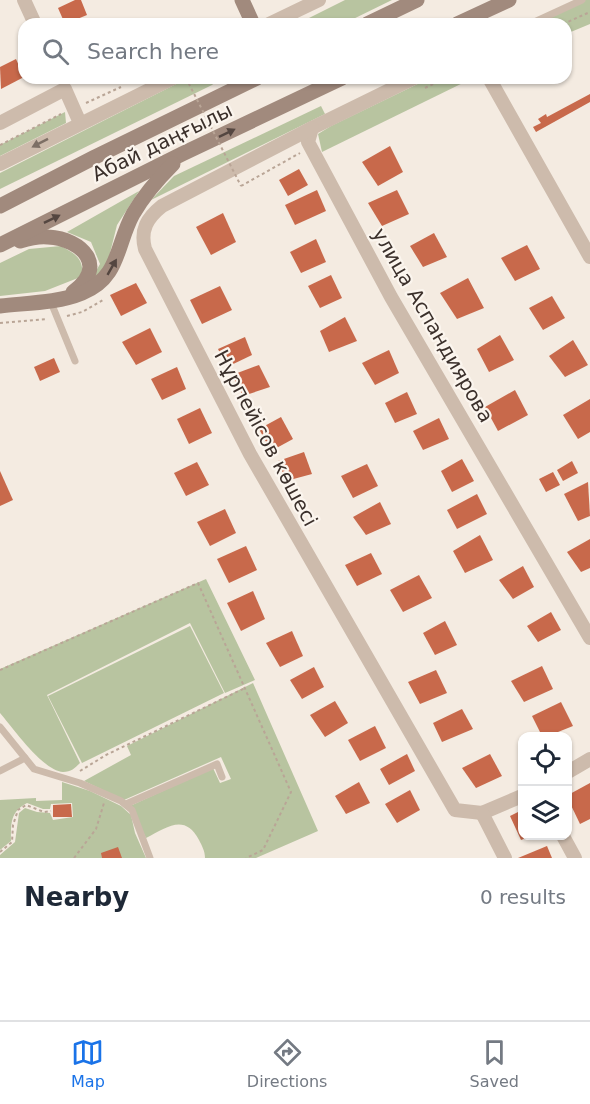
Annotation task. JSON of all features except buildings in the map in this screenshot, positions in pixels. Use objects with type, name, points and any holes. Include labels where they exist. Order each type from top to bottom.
[{"type":"main road","points":[[242,0],[250,18]]},
{"type":"main road","points":[[380,18],[417,0]]},
{"type":"main road","points":[[470,18],[509,0]]},
{"type":"main road","name":"Абай даңғылы","points":[[0,206],[245,84]]},
{"type":"main road","name":"Абай даңғылы","points":[[0,246],[182,154],[329,84]]},
{"type":"main road","points":[[0,306],[81,294],[97,286],[109,274],[117,259],[132,217],[142,200],[182,154]]},
{"type":"main road","points":[[0,246],[31,238],[49,237],[78,247],[87,255],[90,264],[89,273],[85,281],[65,297]]},
{"type":"street","points":[[24,0],[32,18]]},
{"type":"street","points":[[282,18],[320,0]]},
{"type":"street","points":[[0,123],[63,84],[81,123]]},
{"type":"street","points":[[0,164],[161,84]]},
{"type":"street","points":[[312,128],[402,84]]},
{"type":"street","points":[[492,84],[590,257]]},
{"type":"street","name":"улица Аспандиярова","points":[[312,128],[308,142],[391,297],[590,638]]},
{"type":"street","name":"Нұрпейісов көшесі","points":[[312,128],[162,206],[144,226],[142,237],[145,249],[250,454],[455,810],[482,813]]},
{"type":"street","points":[[572,769],[590,759]]},
{"type":"street","points":[[505,858],[482,813],[518,798]]},
{"type":"street","points":[[565,840],[575,858]]},
{"type":"lane","points":[[543,18],[582,0]]},
{"type":"lane","points":[[50,300],[75,361]]},
{"type":"lane","points":[[0,727],[34,769],[67,779],[126,804],[132,810],[150,858]]},
{"type":"lane","points":[[0,771],[25,758]]},
{"type":"lane","points":[[126,804],[218,764],[222,777]]},
{"type":"path","points":[[572,20],[590,12]]},
{"type":"path","points":[[189,84],[241,186],[295,157]]},
{"type":"path","points":[[0,145],[121,87]]},
{"type":"path","points":[[0,670],[198,583],[291,792],[263,850],[246,858]]},
{"type":"path","points":[[67,779],[106,755],[245,688]]},
{"type":"path","points":[[74,858],[96,829],[107,795]]},
{"type":"path","points":[[0,852],[12,842],[18,810],[26,805],[44,812],[51,811]]},
{"type":"green space","points":[[345,0],[392,0],[355,18],[309,18]]},
{"type":"green space","points":[[582,0],[590,0],[590,24],[572,32],[572,18],[543,18]]},
{"type":"green space","points":[[176,84],[213,84],[0,189],[0,173]]},
{"type":"green space","points":[[418,84],[461,84],[322,152],[318,134]]},
{"type":"green space","points":[[321,106],[325,114],[151,200],[174,176]]},
{"type":"green space","points":[[65,112],[66,123],[0,156],[0,145]]},
{"type":"green space","points":[[139,191],[117,225],[107,265],[87,287],[100,264],[91,242],[67,232]]},
{"type":"green space","points":[[61,246],[80,260],[83,276],[45,291],[0,296],[0,263],[29,249]]},
{"type":"green space","points":[[206,579],[255,680],[225,693],[190,623],[47,695],[80,763],[66,772],[55,770],[38,757],[0,713],[0,669]]},
{"type":"green space","points":[[190,626],[224,693],[82,763],[48,696]]},
{"type":"green space","points":[[253,683],[318,831],[256,858],[205,858],[202,846],[194,832],[182,825],[168,827],[146,838],[130,806],[213,768],[220,783],[231,779],[221,757],[124,800],[84,781],[131,755],[127,746]]},
{"type":"green space","points":[[62,782],[90,791],[121,806],[131,815],[135,833],[146,858],[0,858],[0,855],[15,842],[19,813],[25,808],[50,813],[53,820],[73,817],[72,803],[51,804],[50,809],[43,809],[27,803],[14,814],[11,841],[0,850],[0,800],[36,798],[36,801],[62,800]]}]
